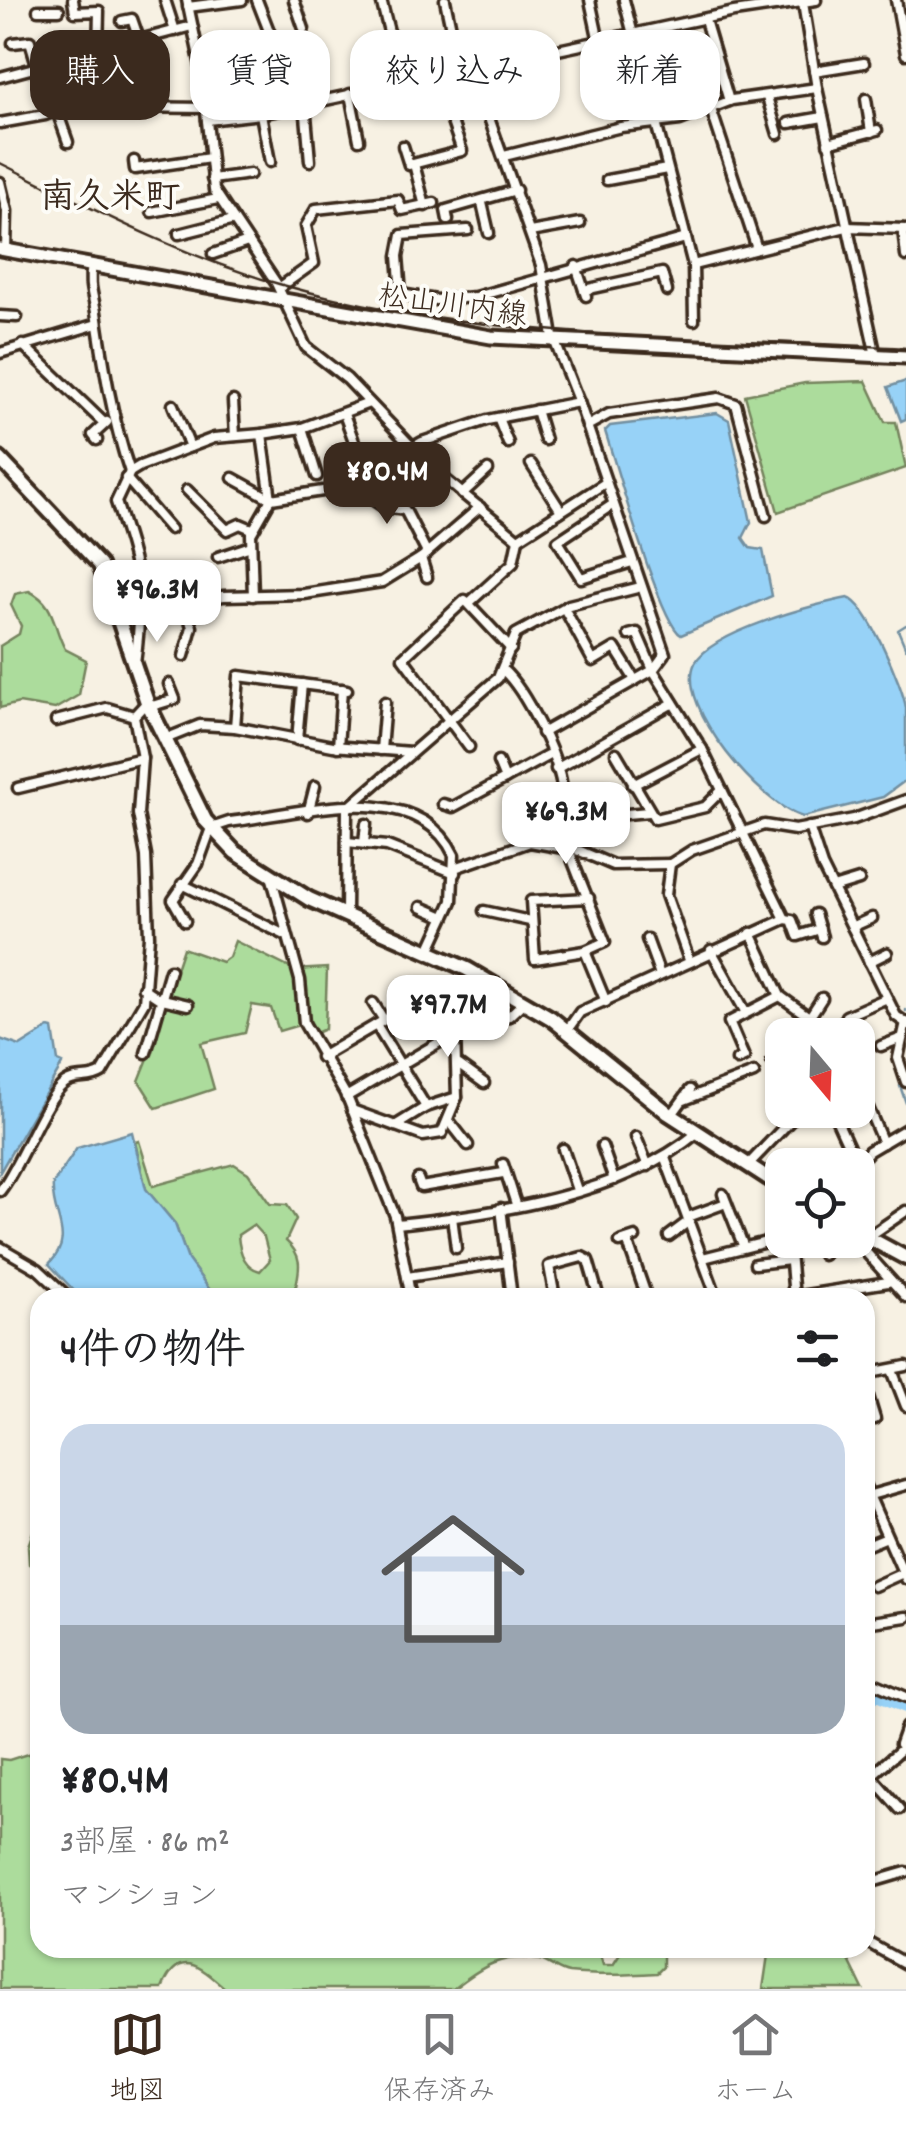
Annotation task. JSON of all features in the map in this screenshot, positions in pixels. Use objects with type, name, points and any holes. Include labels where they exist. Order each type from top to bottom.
[{"type":"main road","name":"松山川内線","points":[[3,249],[450,332],[555,343],[906,357]]},
{"type":"main road","points":[[0,460],[100,565],[148,704],[211,828],[272,879],[429,950],[568,1029],[672,1116],[765,1176]]},
{"type":"main road","points":[[875,1243],[906,1258]]},
{"type":"street","points":[[73,0],[74,12],[100,11],[97,30]]},
{"type":"street","points":[[166,0],[175,31]]},
{"type":"street","points":[[193,30],[187,4],[242,0]]},
{"type":"street","points":[[258,0],[269,30]]},
{"type":"street","points":[[294,0],[304,29]]},
{"type":"street","points":[[382,0],[389,30]]},
{"type":"street","points":[[445,0],[451,30]]},
{"type":"street","points":[[590,0],[596,30]]},
{"type":"street","points":[[624,0],[631,30]]},
{"type":"street","points":[[743,0],[748,10]]},
{"type":"street","points":[[653,30],[816,0]]},
{"type":"street","points":[[896,0],[906,54]]},
{"type":"street","points":[[803,3],[828,143],[876,356]]},
{"type":"street","points":[[38,10],[51,7]]},
{"type":"street","points":[[122,21],[132,18],[136,30]]},
{"type":"street","points":[[705,20],[729,102]]},
{"type":"street","points":[[170,33],[192,26]]},
{"type":"street","points":[[13,43],[30,41]]},
{"type":"street","points":[[814,71],[864,63]]},
{"type":"street","points":[[0,76],[30,70]]},
{"type":"street","points":[[720,105],[817,88]]},
{"type":"street","points":[[330,98],[350,94]]},
{"type":"street","points":[[767,97],[778,134]]},
{"type":"street","points":[[828,143],[874,131],[866,99]]},
{"type":"street","points":[[0,122],[30,116]]},
{"type":"street","points":[[789,123],[823,117]]},
{"type":"street","points":[[60,120],[68,142]]},
{"type":"street","points":[[207,120],[212,179],[218,199],[279,288],[306,347],[370,403],[462,494],[518,538]]},
{"type":"street","points":[[262,120],[270,162]]},
{"type":"street","points":[[307,120],[310,161]]},
{"type":"street","points":[[355,120],[359,140]]},
{"type":"street","points":[[403,146],[409,166],[462,151],[451,120]]},
{"type":"street","points":[[491,120],[543,275],[555,343],[579,402],[664,654],[653,670],[542,734]]},
{"type":"street","points":[[654,120],[693,264],[694,320]]},
{"type":"street","points":[[504,156],[621,126],[680,120]]},
{"type":"street","points":[[714,120],[757,250]]},
{"type":"street","points":[[293,128],[308,126]]},
{"type":"street","points":[[134,161],[136,169],[210,158]]},
{"type":"street","points":[[279,288],[314,264],[306,226],[316,209],[398,200],[402,210],[430,204],[414,164]]},
{"type":"street","points":[[607,180],[667,169]]},
{"type":"street","points":[[212,179],[250,174]]},
{"type":"street","points":[[0,182],[3,249]]},
{"type":"street","points":[[448,220],[446,210],[482,203],[516,190]]},
{"type":"street","points":[[152,212],[218,199]]},
{"type":"street","points":[[482,203],[490,234]]},
{"type":"street","points":[[180,234],[234,220]]},
{"type":"street","points":[[530,232],[580,223]]},
{"type":"street","points":[[693,264],[846,226],[904,229],[906,256]]},
{"type":"street","points":[[468,230],[402,235],[398,256],[401,294],[436,300],[475,297],[686,238]]},
{"type":"street","points":[[213,254],[248,242]]},
{"type":"street","points":[[92,266],[90,284],[108,421],[128,475],[170,529]]},
{"type":"street","points":[[576,266],[585,293],[662,273],[667,291]]},
{"type":"street","points":[[0,316],[17,317]]},
{"type":"street","points":[[0,353],[97,324]]},
{"type":"street","points":[[23,345],[108,421]]},
{"type":"street","points":[[587,426],[609,414],[718,398],[736,404],[766,516]]},
{"type":"street","points":[[233,401],[234,436]]},
{"type":"street","points":[[344,414],[363,466],[374,462],[377,468],[412,448],[498,418],[579,402]]},
{"type":"street","points":[[134,668],[143,615],[141,580],[116,502],[128,475],[190,447],[234,436],[302,428],[370,403]]},
{"type":"street","points":[[173,405],[190,447]]},
{"type":"street","points":[[536,410],[545,440]]},
{"type":"street","points":[[498,418],[508,443]]},
{"type":"street","points":[[97,440],[93,435],[108,421]]},
{"type":"street","points":[[302,428],[317,476]]},
{"type":"street","points":[[253,596],[252,529],[271,499],[262,434]]},
{"type":"street","points":[[531,464],[561,511]]},
{"type":"street","points":[[462,494],[488,470]]},
{"type":"street","points":[[233,478],[271,499],[323,491]]},
{"type":"street","points":[[470,602],[513,563],[518,538],[605,483]]},
{"type":"street","points":[[186,490],[228,530],[245,524],[252,529]]},
{"type":"street","points":[[366,494],[384,507],[405,510],[424,555],[427,577]]},
{"type":"street","points":[[612,505],[558,541],[581,578],[632,562]]},
{"type":"street","points":[[143,615],[185,604],[372,585],[390,579],[424,555],[480,507]]},
{"type":"street","points":[[218,556],[251,546]]},
{"type":"street","points":[[346,914],[347,809],[503,670],[516,634],[564,608],[640,587]]},
{"type":"street","points":[[470,747],[404,658],[465,600],[511,649]]},
{"type":"street","points":[[184,656],[192,627],[185,604]]},
{"type":"street","points":[[564,608],[593,661],[615,648],[635,680]]},
{"type":"street","points":[[630,634],[637,632],[653,670],[702,748],[785,918]]},
{"type":"street","points":[[246,678],[248,664]]},
{"type":"street","points":[[503,670],[551,754],[562,787],[568,849],[589,898],[604,942],[585,951],[534,959],[531,901],[589,898]]},
{"type":"street","points":[[234,727],[239,676],[344,690],[338,747]]},
{"type":"street","points":[[134,716],[148,704],[174,699],[169,684]]},
{"type":"street","points":[[297,740],[302,684]]},
{"type":"street","points":[[382,750],[385,702]]},
{"type":"street","points":[[556,769],[673,703]]},
{"type":"street","points":[[56,721],[108,708],[134,716]]},
{"type":"street","points":[[0,1191],[60,1088],[73,1078],[95,1078],[109,1065],[140,1014],[150,913],[138,814],[142,758],[134,716]]},
{"type":"street","points":[[165,738],[200,725],[234,727],[338,747],[410,752]]},
{"type":"street","points":[[633,785],[702,748]]},
{"type":"street","points":[[616,753],[655,820],[674,812],[692,812],[722,790]]},
{"type":"street","points":[[443,804],[453,807],[551,754]]},
{"type":"street","points":[[18,788],[142,758]]},
{"type":"street","points":[[498,762],[506,778]]},
{"type":"street","points":[[308,813],[315,786]]},
{"type":"street","points":[[562,787],[576,796],[599,798],[616,815],[648,812]]},
{"type":"street","points":[[347,842],[387,846],[455,870],[524,843],[568,849],[613,865],[670,864],[692,850],[772,823],[795,830],[854,819],[906,800]]},
{"type":"street","points":[[186,921],[173,900],[198,864],[211,828],[229,822],[384,805],[409,810],[442,836],[455,870],[452,901],[429,950]]},
{"type":"street","points":[[364,843],[366,824]]},
{"type":"street","points":[[809,827],[887,998],[896,1016],[906,1023],[898,1058],[904,1066],[906,1082]]},
{"type":"street","points":[[670,864],[666,896],[688,960]]},
{"type":"street","points":[[272,879],[300,980],[304,1023],[352,1110],[396,1224],[409,1288]]},
{"type":"street","points":[[834,888],[859,880]]},
{"type":"street","points":[[182,884],[285,934]]},
{"type":"street","points":[[421,908],[444,917]]},
{"type":"street","points":[[484,912],[530,921]]},
{"type":"street","points":[[568,1029],[580,1012],[659,972],[785,918],[792,920],[798,936],[821,933],[814,914]]},
{"type":"street","points":[[852,927],[872,918]]},
{"type":"street","points":[[750,933],[780,996],[809,1017],[822,998]]},
{"type":"street","points":[[648,938],[659,972]]},
{"type":"street","points":[[710,950],[745,1011]]},
{"type":"street","points":[[585,951],[606,1002]]},
{"type":"street","points":[[870,962],[887,953]]},
{"type":"street","points":[[146,1053],[170,970]]},
{"type":"street","points":[[143,988],[160,999],[188,1005]]},
{"type":"street","points":[[737,1060],[744,1057],[729,1022],[780,996]]},
{"type":"street","points":[[321,1057],[424,997]]},
{"type":"street","points":[[846,1016],[887,998]]},
{"type":"street","points":[[352,1110],[430,1137],[442,1133],[450,1122],[457,1097],[456,1033],[460,1024],[509,1016],[524,1002]]},
{"type":"street","points":[[373,1003],[426,1108]]},
{"type":"street","points":[[346,1097],[456,1033]]},
{"type":"street","points":[[881,1046],[902,1038]]},
{"type":"street","points":[[459,1065],[484,1083]]},
{"type":"street","points":[[684,1100],[754,1072]]},
{"type":"street","points":[[672,1116],[690,1090]]},
{"type":"street","points":[[395,1126],[426,1108],[457,1097]]},
{"type":"street","points":[[450,1122],[468,1145]]},
{"type":"street","points":[[748,1165],[783,1128]]},
{"type":"street","points":[[875,1128],[883,1143]]},
{"type":"street","points":[[875,1150],[906,1129]]},
{"type":"street","points":[[396,1224],[500,1208],[614,1180],[665,1158],[696,1133]]},
{"type":"street","points":[[636,1137],[648,1166]]},
{"type":"street","points":[[602,1146],[614,1180]]},
{"type":"street","points":[[564,1149],[577,1190]]},
{"type":"street","points":[[665,1158],[714,1288]]},
{"type":"street","points":[[418,1179],[421,1188],[503,1169],[516,1204]]},
{"type":"street","points":[[670,1236],[689,1219],[725,1198],[743,1245]]},
{"type":"street","points":[[500,1208],[511,1288]]},
{"type":"street","points":[[875,1227],[906,1211]]},
{"type":"street","points":[[452,1217],[456,1248]]},
{"type":"street","points":[[627,1240],[644,1288]]},
{"type":"street","points":[[703,1258],[765,1242]]},
{"type":"street","points":[[0,1247],[38,1270],[58,1288]]},
{"type":"street","points":[[553,1288],[549,1266],[582,1257],[588,1260],[596,1288]]},
{"type":"street","points":[[873,1258],[888,1282],[906,1298]]},
{"type":"street","points":[[754,1264],[790,1260],[791,1288]]},
{"type":"street","points":[[407,1277],[508,1262]]},
{"type":"street","points":[[849,1288],[888,1282]]},
{"type":"street","points":[[875,1373],[906,1366]]},
{"type":"street","points":[[892,1370],[906,1406]]},
{"type":"street","points":[[875,1491],[906,1484]]},
{"type":"street","points":[[875,1512],[904,1576],[875,1586]]},
{"type":"street","points":[[875,1542],[887,1537]]},
{"type":"street","points":[[875,1622],[906,1617]]},
{"type":"street","points":[[875,1684],[906,1698]]},
{"type":"street","points":[[875,1773],[905,1748],[900,1744],[906,1726]]},
{"type":"street","points":[[875,1785],[900,1808]]},
{"type":"street","points":[[875,1881],[906,1872]]},
{"type":"street","points":[[875,1945],[906,1964]]},
{"type":"green space","points":[[866,381],[885,422],[896,422],[906,468],[778,512],[745,395],[805,383]]},
{"type":"green space","points":[[29,591],[49,609],[65,649],[86,660],[79,695],[55,709],[19,703],[0,708],[0,646],[19,634],[21,626],[11,605],[15,594]]},
{"type":"green space","points":[[235,941],[294,970],[327,968],[325,1029],[311,1035],[306,1023],[279,1031],[271,1008],[252,1005],[245,1033],[201,1043],[214,1089],[156,1108],[139,1081],[149,1056],[146,1046],[169,967],[176,969],[183,948],[222,962],[229,957]]},
{"type":"green space","points":[[139,1141],[153,1186],[234,1164],[248,1173],[270,1204],[287,1205],[296,1219],[286,1241],[299,1261],[296,1288],[208,1288],[188,1260],[175,1224],[146,1189],[135,1142]],"holes":[[[253,1225],[264,1237],[270,1260],[260,1271],[250,1266],[243,1257],[238,1235]]]},
{"type":"green space","points":[[30,1753],[30,1958],[515,1958],[483,1968],[453,1989],[226,1989],[200,1968],[183,1964],[176,1967],[162,1989],[0,1989],[0,1759]]},
{"type":"green space","points":[[527,1958],[601,1958],[603,1965],[613,1965],[618,1958],[663,1958],[663,1967],[657,1973],[580,1974],[565,1972]]},
{"type":"green space","points":[[768,1958],[848,1958],[863,1989],[763,1989]]},
{"type":"water","points":[[906,381],[906,419],[901,421],[888,387]]},
{"type":"water","points":[[717,413],[729,420],[751,522],[743,538],[750,548],[763,550],[772,596],[681,635],[672,624],[651,574],[605,431],[610,426]]},
{"type":"water","points":[[848,598],[874,629],[903,697],[906,780],[883,797],[803,817],[767,795],[726,752],[698,704],[692,682],[695,663],[705,652],[742,630]]},
{"type":"water","points":[[53,1029],[58,1061],[63,1063],[0,1172],[0,1039],[20,1046]]},
{"type":"water","points":[[132,1132],[146,1189],[175,1224],[188,1260],[208,1288],[72,1288],[49,1264],[57,1254],[62,1235],[53,1184],[77,1148]]},
{"type":"waterway","points":[[906,625],[898,630],[906,649]]},
{"type":"waterway","points":[[900,1086],[906,1103]]},
{"type":"waterway","points":[[875,1691],[906,1704]]},
{"type":"railway","points":[[0,163],[207,260],[279,284],[356,303],[433,317],[590,334],[906,348]]},
{"type":"district","name":"南久米町","points":[[110,195]]}]
